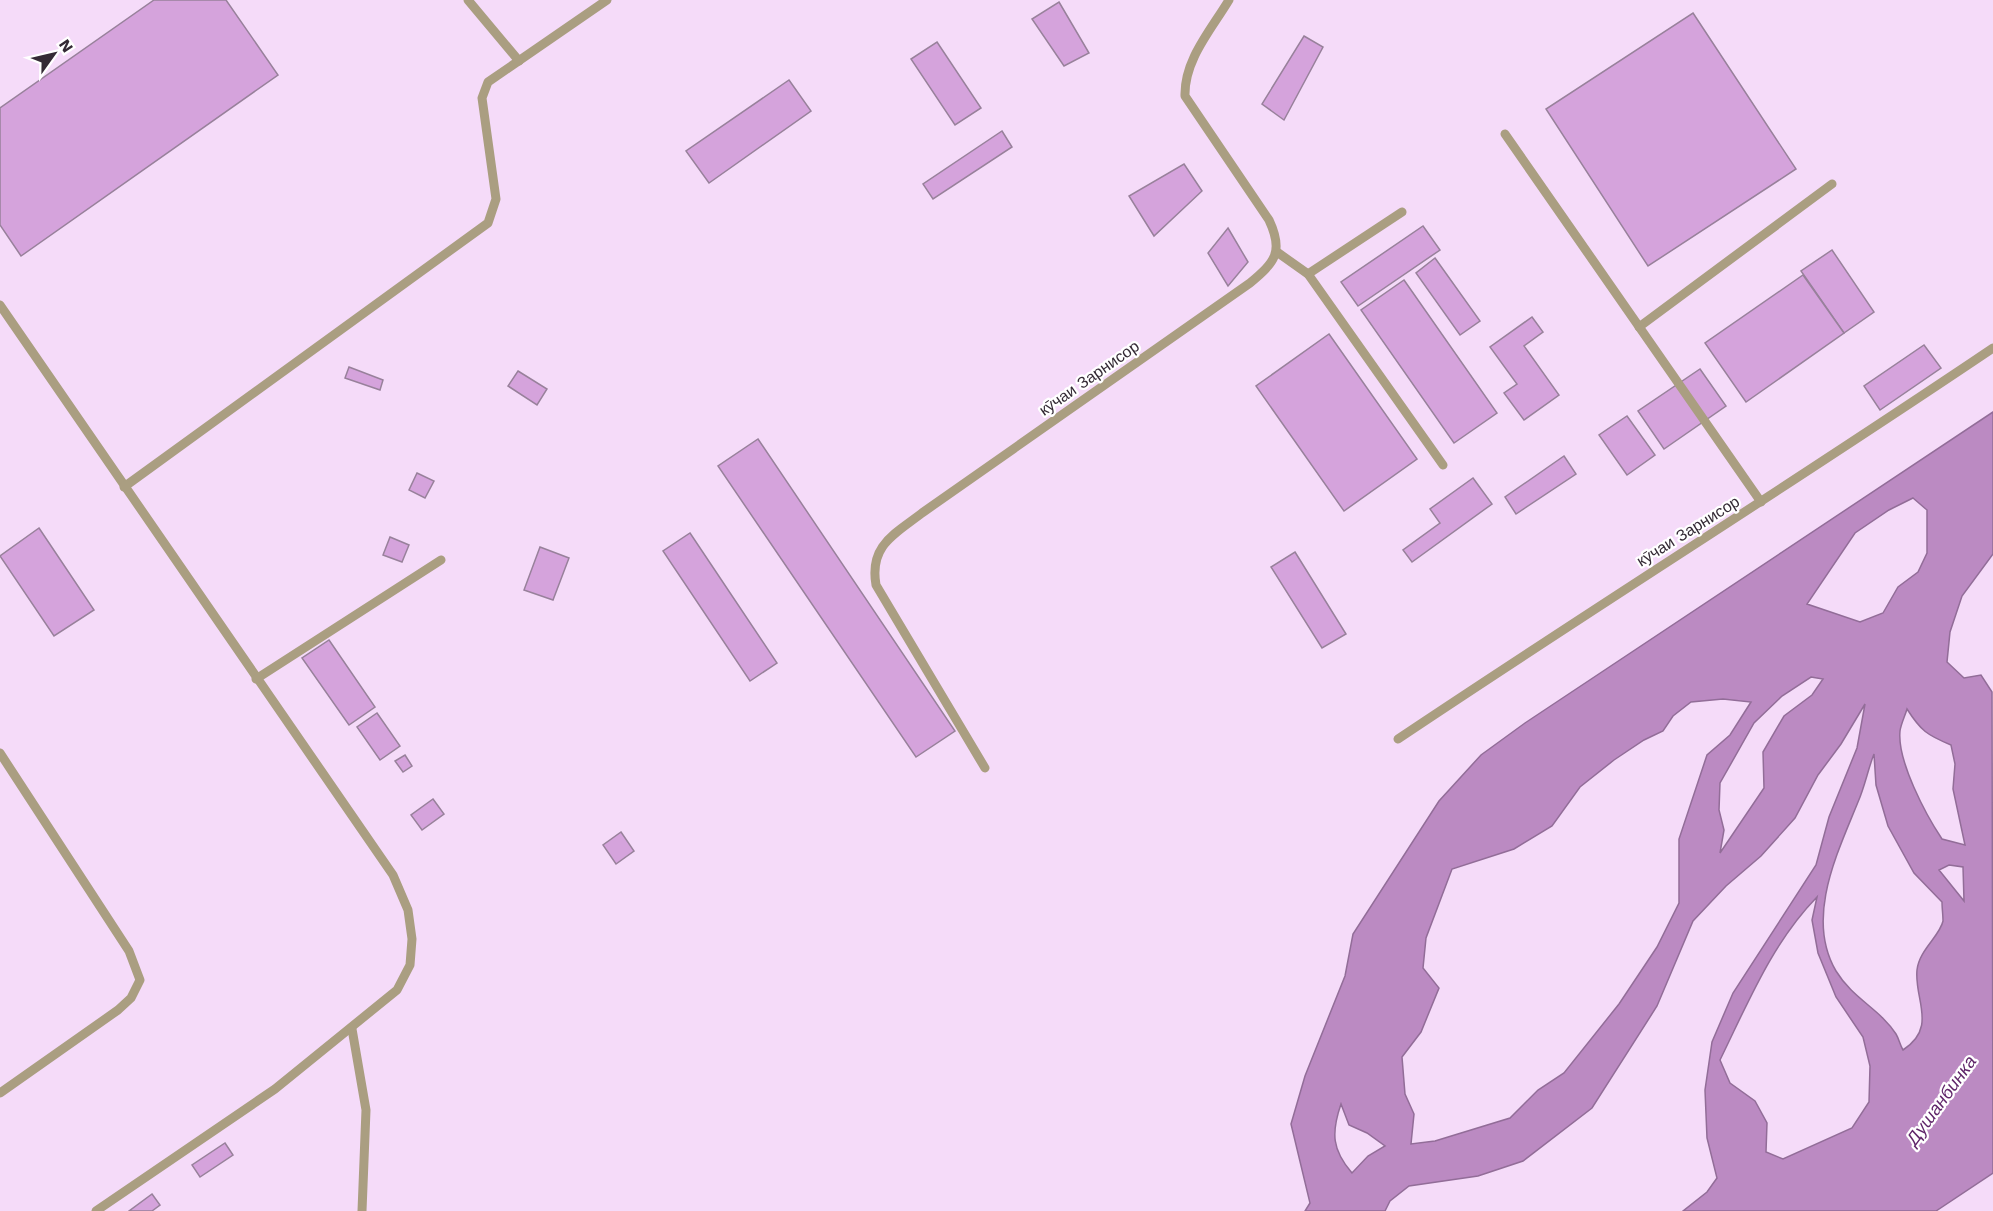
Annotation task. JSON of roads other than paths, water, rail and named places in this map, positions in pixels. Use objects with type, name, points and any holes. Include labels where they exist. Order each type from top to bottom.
[{"type":"lane","points":[[468,0],[519,61]]},
{"type":"lane","points":[[124,487],[488,223],[496,199],[482,98],[488,82],[607,0]]},
{"type":"lane","points":[[1229,0],[1192,60],[1184,81],[1185,96],[1269,220],[1276,237],[1277,252],[1308,274],[1443,465]]},
{"type":"lane","points":[[1505,134],[1761,502]]},
{"type":"lane","points":[[1639,327],[1832,184]]},
{"type":"lane","points":[[1308,274],[1402,212]]},
{"type":"lane","name":"кӯчаи Зарнисор","points":[[985,768],[876,585],[873,570],[877,553],[890,538],[922,513],[1250,283],[1268,268],[1277,252]]},
{"type":"lane","points":[[0,305],[393,875],[408,910],[412,939],[410,965],[397,990],[352,1029],[275,1089],[96,1211]]},
{"type":"lane","name":"кӯчаи Зарнисор","points":[[1398,739],[1993,348]]},
{"type":"lane","points":[[256,679],[441,560]]},
{"type":"lane","points":[[0,753],[129,951],[140,980],[131,998],[118,1010],[0,1094]]},
{"type":"lane","points":[[352,1029],[366,1110],[362,1211]]},
{"type":"water","name":"Душанбинка","points":[[1993,412],[1993,554],[1962,596],[1950,632],[1947,662],[1964,678],[1981,675],[1992,692],[1993,1173],[1936,1211],[1683,1211],[1707,1192],[1717,1178],[1707,1138],[1705,1090],[1712,1042],[1733,993],[1816,865],[1829,817],[1857,748],[1865,704],[1841,744],[1818,775],[1795,818],[1761,856],[1726,886],[1693,921],[1657,1006],[1592,1108],[1523,1161],[1478,1176],[1409,1186],[1390,1201],[1385,1211],[1305,1211],[1310,1203],[1291,1124],[1305,1076],[1345,976],[1353,934],[1439,801],[1481,755],[1525,723]],"holes":[[[1913,498],[1927,510],[1927,553],[1918,572],[1898,587],[1883,613],[1860,622],[1807,604],[1855,533],[1889,510]],[[1811,677],[1823,679],[1812,695],[1784,716],[1763,752],[1764,788],[1720,853],[1724,830],[1719,810],[1720,783],[1754,723],[1782,696]],[[1723,699],[1751,702],[1730,735],[1707,755],[1679,839],[1679,903],[1657,947],[1619,1004],[1564,1073],[1538,1090],[1510,1118],[1435,1141],[1411,1144],[1414,1114],[1405,1094],[1402,1057],[1421,1032],[1439,988],[1423,968],[1426,938],[1452,869],[1514,849],[1552,826],[1580,787],[1614,760],[1644,740],[1663,731],[1673,716],[1691,702]],[[1907,709],[1925,732],[1951,745],[1955,764],[1953,789],[1965,845],[1942,839],[1928,816],[1903,757],[1900,731]],[[1874,754],[1876,785],[1888,826],[1914,873],[1942,902],[1941,927],[1921,956],[1917,970],[1922,1013],[1920,1032],[1914,1041],[1903,1050],[1890,1025],[1850,989],[1836,971],[1827,951],[1823,930],[1824,908],[1834,864]],[[1949,865],[1963,867],[1964,901],[1939,870]],[[1817,897],[1812,920],[1818,953],[1836,997],[1863,1037],[1870,1066],[1869,1102],[1852,1128],[1783,1159],[1766,1152],[1767,1123],[1755,1101],[1730,1083],[1720,1060],[1762,974],[1787,934]],[[1341,1104],[1349,1125],[1367,1133],[1385,1146],[1368,1156],[1352,1173],[1337,1149],[1336,1124]]]}]
